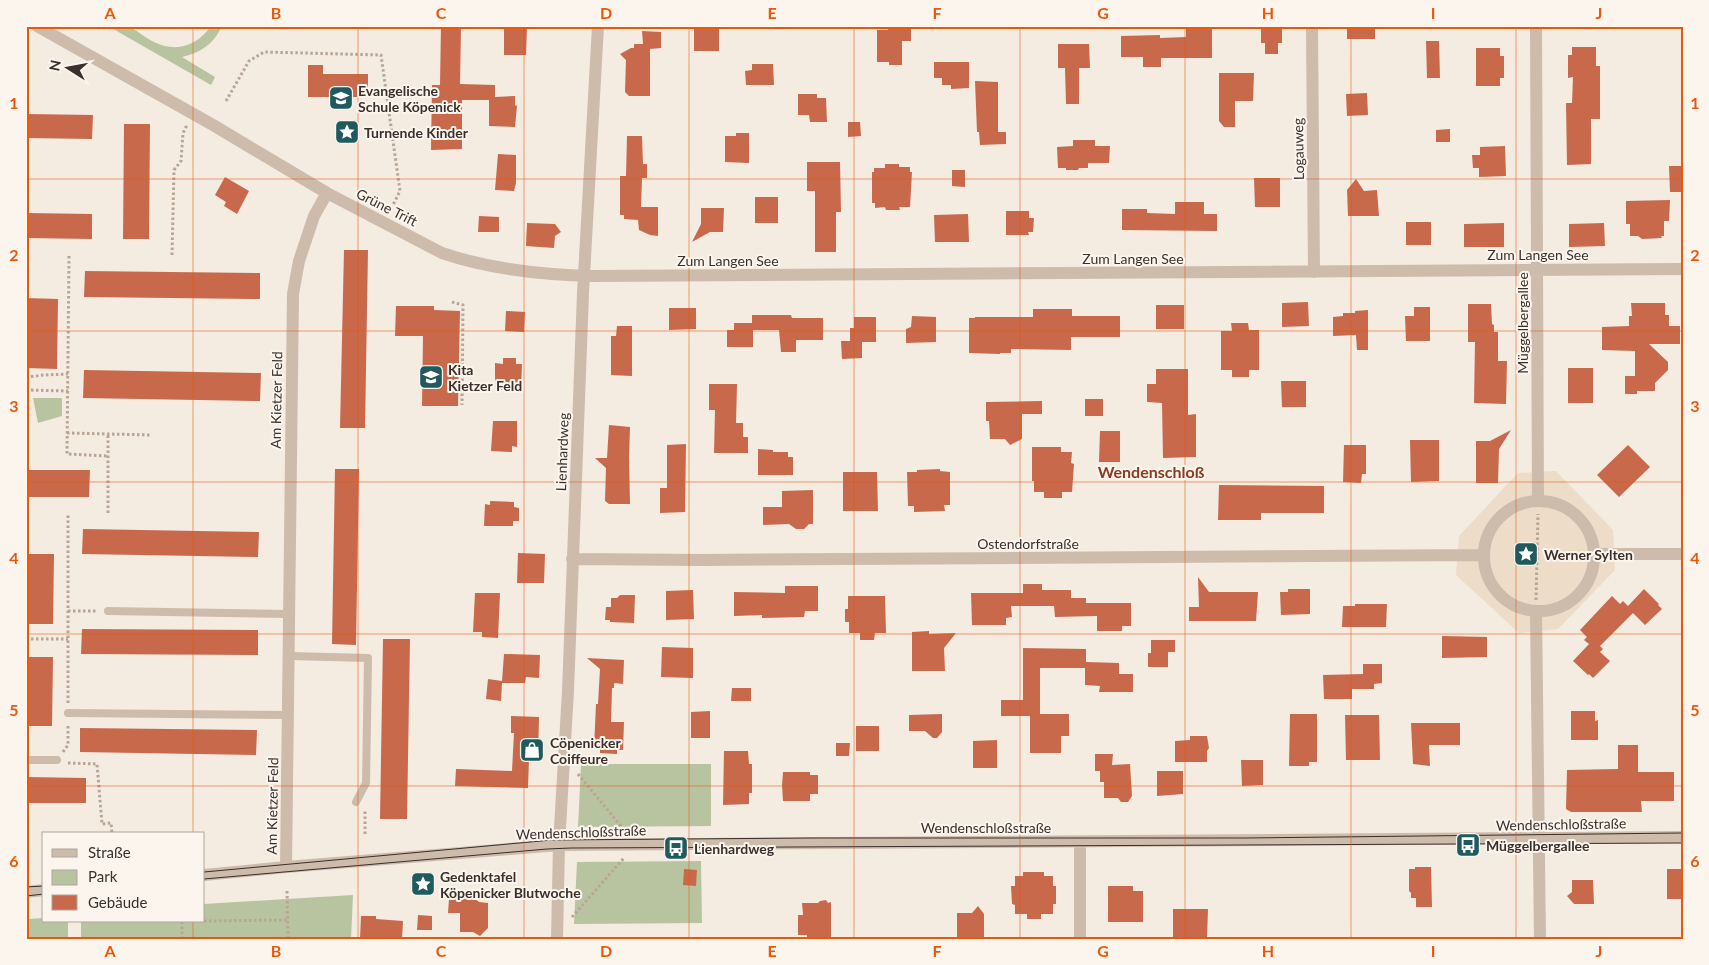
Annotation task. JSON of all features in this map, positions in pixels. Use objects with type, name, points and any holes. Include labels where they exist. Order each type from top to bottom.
[{"type":"street","name":"Grüne Trift","points":[[36,26],[327,192],[442,253],[462,260],[512,271],[584,276]]},
{"type":"street","name":"Lienhardweg","points":[[557,939],[559,846],[565,744],[584,276],[598,26]]},
{"type":"street","name":"Logauweg","points":[[1312,26],[1314,272]]},
{"type":"street","name":"Müggelbergallee","points":[[1536,26],[1538,500]]},
{"type":"street","name":"Am Kietzer Feld","points":[[286,867],[290,656],[291,368],[294,294],[299,261],[314,216],[327,192]]},
{"type":"street","name":"Zum Langen See","points":[[584,276],[1683,269]]},
{"type":"street","points":[[1538,500],[1561,505],[1576,516],[1588,530],[1594,554],[1592,569],[1587,583],[1578,595],[1565,604],[1551,610],[1536,612],[1519,608],[1504,600],[1493,587],[1486,572],[1483,555],[1485,541],[1499,517],[1517,505],[1538,500]]},
{"type":"street","points":[[1594,554],[1683,554]]},
{"type":"street","name":"Ostendorfstraße","points":[[572,559],[704,560],[1483,555]]},
{"type":"street","points":[[1536,612],[1540,939]]},
{"type":"street","name":"Wendenschloßstraße","points":[[205,875],[559,846],[637,844],[1683,838]]},
{"type":"street","points":[[1080,842],[1080,939]]},
{"type":"street","points":[[26,892],[42,890]]},
{"type":"lane","points":[[108,611],[290,614]]},
{"type":"lane","points":[[290,656],[368,658],[366,782],[356,802]]},
{"type":"lane","points":[[68,713],[289,715]]},
{"type":"lane","points":[[26,760],[58,760]]},
{"type":"path","points":[[226,100],[249,61],[264,52],[381,55],[400,191],[393,205]]},
{"type":"path","points":[[172,256],[174,170],[181,161],[183,133],[193,114]]},
{"type":"path","points":[[69,256],[67,454],[108,456]]},
{"type":"path","points":[[452,302],[463,305],[462,405]]},
{"type":"path","points":[[26,377],[44,374],[68,374]]},
{"type":"path","points":[[26,390],[68,391]]},
{"type":"path","points":[[68,433],[151,435]]},
{"type":"path","points":[[108,434],[108,513]]},
{"type":"path","points":[[1536,612],[1538,500]]},
{"type":"path","points":[[68,512],[68,745],[58,760],[71,764],[97,764],[102,824],[111,823],[112,832]]},
{"type":"path","points":[[68,611],[108,611]]},
{"type":"path","points":[[26,639],[68,639]]},
{"type":"path","points":[[568,921],[637,844],[574,770]]},
{"type":"path","points":[[288,891],[288,939]]},
{"type":"path","points":[[205,921],[288,920]]},
{"type":"path","points":[[182,922],[182,939]]},
{"type":"green space","points":[[108,26],[127,26],[154,42],[170,47],[178,47],[193,43],[211,26],[222,26],[215,38],[206,47],[182,57],[215,77],[211,85]]},
{"type":"green space","points":[[33,398],[62,398],[62,416],[38,423]]},
{"type":"green space","points":[[581,764],[711,764],[711,826],[578,827]]},
{"type":"green space","points":[[701,861],[702,923],[574,924],[577,862]]},
{"type":"green space","points":[[353,895],[351,939],[81,939],[81,922],[205,922],[205,904]]},
{"type":"green space","points":[[42,918],[42,922],[68,922],[68,939],[26,939],[26,919]]},
{"type":"shaded area","points":[[1556,471],[1613,530],[1615,570],[1558,629],[1519,633],[1456,575],[1459,536],[1518,473]]},
{"type":"building","points":[[441,26],[461,26],[460,84],[495,85],[495,97],[515,96],[515,105],[517,106],[515,127],[489,126],[489,100],[462,100],[462,149],[431,150],[432,85],[440,85]]},
{"type":"building","points":[[519,26],[527,26],[526,55],[504,55],[504,28],[517,28]]},
{"type":"building","points":[[694,26],[719,26],[719,51],[694,51]]},
{"type":"building","points":[[888,26],[911,26],[911,41],[902,41],[902,65],[889,65],[889,62],[877,62],[877,30],[888,30]]},
{"type":"building","points":[[1186,26],[1212,26],[1212,58],[1161,58],[1161,67],[1143,67],[1143,57],[1121,57],[1121,36],[1160,35],[1160,38],[1186,37]]},
{"type":"building","points":[[1261,26],[1282,26],[1282,43],[1278,43],[1278,54],[1265,54],[1265,43],[1261,43]]},
{"type":"building","points":[[1347,26],[1375,26],[1375,39],[1347,39]]},
{"type":"building","points":[[642,31],[661,32],[661,48],[650,49],[650,96],[629,96],[625,92],[626,60],[620,54],[634,48],[634,44],[643,44]]},
{"type":"building","points":[[1426,41],[1439,41],[1440,78],[1427,78]]},
{"type":"building","points":[[1058,44],[1089,44],[1090,68],[1079,68],[1079,104],[1066,104],[1065,68],[1058,68]]},
{"type":"building","points":[[1572,47],[1596,47],[1596,66],[1600,66],[1600,119],[1591,119],[1591,164],[1567,165],[1566,103],[1572,103],[1573,77],[1568,78],[1568,55],[1572,55]]},
{"type":"building","points":[[1476,48],[1500,48],[1500,56],[1504,56],[1504,78],[1500,78],[1500,86],[1476,86]]},
{"type":"building","points":[[934,62],[969,62],[969,88],[951,89],[951,85],[942,85],[942,78],[934,78]]},
{"type":"building","points":[[752,64],[773,64],[774,85],[746,85],[745,71],[752,70]]},
{"type":"building","points":[[308,65],[323,65],[323,74],[368,74],[368,97],[308,97]]},
{"type":"building","points":[[1219,73],[1254,73],[1253,101],[1235,101],[1235,127],[1224,127],[1219,121]]},
{"type":"building","points":[[975,81],[998,82],[998,132],[1006,132],[1006,144],[980,145],[979,132],[977,132]]},
{"type":"building","points":[[1367,93],[1368,115],[1347,116],[1346,94]]},
{"type":"building","points":[[798,94],[817,94],[817,98],[826,98],[827,122],[810,122],[809,115],[798,115]]},
{"type":"building","points":[[26,114],[93,115],[92,139],[26,138]]},
{"type":"building","points":[[848,122],[860,122],[861,136],[848,137]]},
{"type":"building","points":[[124,124],[150,124],[149,239],[123,239]]},
{"type":"building","points":[[1450,129],[1450,142],[1436,142],[1436,130]]},
{"type":"building","points":[[736,133],[749,133],[749,163],[725,162],[725,136],[736,136]]},
{"type":"building","points":[[627,136],[642,136],[643,164],[647,164],[647,178],[642,178],[641,207],[658,207],[658,236],[639,230],[638,220],[624,219],[624,215],[620,215],[620,176],[626,176]]},
{"type":"building","points":[[1073,140],[1095,140],[1095,146],[1110,146],[1109,163],[1088,163],[1088,168],[1079,168],[1078,170],[1058,168],[1057,147],[1073,146]]},
{"type":"building","points":[[1505,146],[1506,176],[1479,177],[1479,168],[1473,168],[1472,155],[1480,155],[1480,147]]},
{"type":"building","points":[[498,154],[516,155],[516,183],[514,191],[495,190]]},
{"type":"building","points":[[807,162],[840,162],[841,212],[836,212],[836,252],[815,252],[815,191],[807,191]]},
{"type":"building","points":[[885,164],[899,164],[899,167],[910,167],[910,172],[912,172],[910,207],[899,207],[900,210],[886,210],[885,207],[875,208],[875,203],[872,203],[872,172],[874,172],[874,168],[885,168]]},
{"type":"building","points":[[1669,166],[1683,166],[1683,192],[1670,192]]},
{"type":"building","points":[[952,170],[965,170],[965,187],[952,186]]},
{"type":"building","points":[[225,177],[249,191],[237,214],[224,206],[226,202],[215,195]]},
{"type":"building","points":[[1254,178],[1280,178],[1280,207],[1255,207]]},
{"type":"building","points":[[1356,179],[1364,191],[1377,190],[1379,216],[1348,216],[1347,190]]},
{"type":"building","points":[[755,197],[778,197],[778,223],[755,223]]},
{"type":"building","points":[[1670,200],[1669,221],[1664,221],[1664,236],[1661,236],[1662,238],[1642,239],[1638,236],[1630,236],[1630,224],[1626,224],[1626,201]]},
{"type":"building","points":[[1175,202],[1204,202],[1204,214],[1217,214],[1217,231],[1122,230],[1122,209],[1147,209],[1147,213],[1175,214]]},
{"type":"building","points":[[701,208],[724,208],[723,232],[710,232],[692,242],[701,224]]},
{"type":"building","points":[[1006,211],[1029,211],[1029,218],[1034,218],[1033,232],[1028,232],[1029,235],[1006,235]]},
{"type":"building","points":[[26,213],[92,214],[92,239],[26,238]]},
{"type":"building","points":[[968,214],[969,242],[935,242],[934,215]]},
{"type":"building","points":[[479,216],[499,217],[499,232],[478,232]]},
{"type":"building","points":[[1406,222],[1431,222],[1431,245],[1406,245]]},
{"type":"building","points":[[527,223],[555,224],[561,232],[555,236],[554,248],[526,246]]},
{"type":"building","points":[[1504,223],[1504,247],[1464,247],[1464,224]]},
{"type":"building","points":[[1604,223],[1605,246],[1569,247],[1569,224]]},
{"type":"building","points":[[344,250],[368,250],[365,428],[340,428]]},
{"type":"building","points":[[85,271],[260,273],[260,299],[84,297]]},
{"type":"building","points":[[26,298],[58,299],[57,369],[26,368]]},
{"type":"building","points":[[1308,302],[1309,326],[1282,327],[1282,303]]},
{"type":"building","points":[[1631,303],[1665,303],[1665,315],[1669,315],[1669,326],[1680,326],[1680,344],[1649,344],[1668,362],[1668,370],[1655,383],[1655,391],[1637,391],[1637,394],[1625,394],[1625,376],[1635,376],[1635,351],[1602,350],[1602,327],[1629,326],[1629,316],[1632,316]]},
{"type":"building","points":[[1468,304],[1491,304],[1494,332],[1498,332],[1498,361],[1507,361],[1506,404],[1474,403],[1475,342],[1468,342]]},
{"type":"building","points":[[1156,305],[1184,305],[1184,329],[1156,329]]},
{"type":"building","points":[[396,306],[434,306],[434,310],[460,311],[458,406],[422,406],[423,336],[395,336]]},
{"type":"building","points":[[1414,307],[1430,307],[1430,341],[1406,341],[1405,316],[1414,316]]},
{"type":"building","points":[[669,308],[696,308],[696,329],[669,330]]},
{"type":"building","points":[[1033,309],[1072,309],[1072,316],[1120,316],[1120,337],[1071,337],[1071,350],[1011,349],[1011,353],[969,353],[969,318],[1033,317]]},
{"type":"building","points":[[1368,310],[1368,350],[1357,350],[1356,335],[1333,336],[1333,317],[1343,316],[1343,313]]},
{"type":"building","points":[[506,311],[525,312],[524,332],[505,331]]},
{"type":"building","points":[[752,315],[791,315],[792,318],[823,318],[823,340],[796,340],[796,352],[781,352],[779,330],[753,330],[753,347],[727,347],[727,330],[734,330],[734,323],[752,323]]},
{"type":"building","points":[[912,316],[936,317],[936,342],[906,343],[906,329],[911,327]]},
{"type":"building","points":[[854,317],[876,317],[876,342],[862,342],[862,358],[842,359],[841,341],[850,341],[850,328],[854,328]]},
{"type":"building","points":[[1231,323],[1248,323],[1249,330],[1259,330],[1259,370],[1249,370],[1249,377],[1232,377],[1232,370],[1221,370],[1221,331],[1232,331]]},
{"type":"building","points":[[617,326],[632,326],[632,376],[611,375],[611,336],[616,336]]},
{"type":"building","points":[[503,358],[516,358],[516,364],[522,364],[521,390],[499,390],[499,388],[495,388],[495,363],[503,364]]},
{"type":"building","points":[[1568,368],[1593,368],[1593,403],[1568,403]]},
{"type":"building","points":[[1156,369],[1188,369],[1188,415],[1196,414],[1196,457],[1163,458],[1162,403],[1147,402],[1147,384],[1156,384]]},
{"type":"building","points":[[84,370],[261,373],[260,401],[83,398]]},
{"type":"building","points":[[1281,381],[1306,381],[1306,407],[1282,407]]},
{"type":"building","points":[[709,384],[737,384],[736,423],[743,423],[743,437],[748,437],[748,453],[714,453],[715,410],[709,410]]},
{"type":"building","points":[[1085,399],[1103,399],[1103,416],[1085,416]]},
{"type":"building","points":[[1042,401],[1042,414],[1022,414],[1022,439],[1010,445],[1005,439],[990,439],[989,421],[986,421],[986,402]]},
{"type":"building","points":[[493,421],[517,421],[517,447],[512,446],[512,452],[491,451]]},
{"type":"building","points":[[609,425],[630,427],[630,504],[609,504],[605,501],[606,468],[595,458],[607,458]]},
{"type":"building","points":[[1511,430],[1499,449],[1498,483],[1476,483],[1476,441],[1490,441]]},
{"type":"building","points":[[1100,431],[1120,431],[1120,462],[1099,462]]},
{"type":"building","points":[[1410,440],[1439,440],[1439,481],[1411,482]]},
{"type":"building","points":[[686,444],[685,512],[660,513],[660,488],[667,488],[667,445]]},
{"type":"building","points":[[1344,445],[1366,445],[1366,474],[1362,474],[1361,483],[1343,482]]},
{"type":"building","points":[[1628,445],[1650,467],[1619,497],[1597,475]]},
{"type":"building","points":[[1032,447],[1061,447],[1061,452],[1072,452],[1071,463],[1074,464],[1072,492],[1062,492],[1062,498],[1044,498],[1044,492],[1034,492],[1034,481],[1032,481]]},
{"type":"building","points":[[758,449],[788,452],[788,457],[793,457],[793,475],[758,475]]},
{"type":"building","points":[[335,469],[359,469],[356,645],[332,644]]},
{"type":"building","points":[[940,469],[940,471],[950,472],[950,505],[944,505],[945,511],[914,512],[914,506],[908,506],[907,472]]},
{"type":"building","points":[[26,470],[90,470],[89,497],[26,497]]},
{"type":"building","points":[[843,472],[877,472],[878,511],[843,511]]},
{"type":"building","points":[[1219,485],[1324,486],[1324,513],[1261,513],[1261,520],[1218,520]]},
{"type":"building","points":[[813,490],[813,524],[809,524],[804,529],[796,529],[789,524],[763,525],[763,507],[782,507],[782,491]]},
{"type":"building","points":[[490,501],[514,502],[514,507],[519,508],[519,521],[513,521],[513,526],[484,526],[485,504],[490,505]]},
{"type":"building","points":[[83,529],[259,532],[258,557],[82,554]]},
{"type":"building","points":[[518,553],[545,554],[544,583],[517,583]]},
{"type":"building","points":[[26,554],[54,554],[53,624],[26,624]]},
{"type":"building","points":[[1198,577],[1209,592],[1258,592],[1256,621],[1189,621],[1189,607],[1199,607]]},
{"type":"building","points":[[1023,584],[1042,584],[1042,590],[1071,590],[1071,598],[1086,598],[1086,603],[1131,603],[1131,626],[1122,626],[1122,631],[1097,631],[1097,616],[1055,617],[1054,606],[1011,606],[1012,617],[1006,618],[1006,625],[972,625],[971,593],[1023,593]]},
{"type":"building","points":[[785,586],[818,586],[818,611],[805,611],[804,617],[762,618],[762,615],[734,616],[734,592],[785,593]]},
{"type":"building","points":[[1288,589],[1310,589],[1310,614],[1281,615],[1280,592],[1288,592]]},
{"type":"building","points":[[1644,589],[1662,609],[1645,625],[1633,613],[1600,646],[1603,649],[1600,652],[1610,661],[1593,678],[1588,675],[1573,661],[1589,644],[1584,640],[1587,637],[1580,630],[1612,596],[1620,604],[1623,601],[1628,606]]},
{"type":"building","points":[[693,590],[694,619],[666,620],[666,591]]},
{"type":"building","points":[[475,593],[500,593],[498,638],[482,637],[482,632],[473,632]]},
{"type":"building","points":[[620,595],[635,595],[634,623],[605,620],[606,607],[611,607],[611,598],[617,598]]},
{"type":"building","points":[[848,596],[885,596],[886,633],[875,633],[874,640],[860,640],[860,633],[849,633],[849,622],[845,622]]},
{"type":"building","points":[[1355,604],[1387,604],[1386,627],[1342,627],[1343,606],[1355,606]]},
{"type":"building","points":[[82,629],[258,630],[258,655],[81,654]]},
{"type":"building","points":[[929,631],[929,634],[956,633],[944,648],[945,671],[912,671],[912,632]]},
{"type":"building","points":[[1442,636],[1487,637],[1487,657],[1442,658]]},
{"type":"building","points":[[383,639],[410,639],[407,819],[380,819]]},
{"type":"building","points":[[1151,640],[1175,640],[1175,652],[1168,652],[1168,667],[1148,667],[1148,653],[1151,653]]},
{"type":"building","points":[[662,647],[693,648],[693,678],[661,677]]},
{"type":"building","points":[[1023,648],[1086,649],[1086,662],[1119,663],[1119,674],[1133,674],[1133,692],[1099,692],[1100,686],[1085,685],[1085,668],[1040,668],[1040,714],[1069,714],[1069,736],[1061,736],[1061,753],[1030,753],[1030,716],[1001,716],[1001,700],[1023,700]]},
{"type":"building","points":[[504,654],[540,655],[539,678],[526,677],[525,683],[502,683],[501,701],[486,699],[488,679],[502,681]]},
{"type":"building","points":[[26,657],[53,657],[52,726],[26,726]]},
{"type":"building","points":[[587,658],[624,660],[623,684],[614,683],[614,688],[612,688],[611,722],[624,722],[623,750],[617,750],[617,754],[600,753],[600,749],[594,748],[600,669]]},
{"type":"building","points":[[1363,664],[1382,664],[1382,683],[1374,684],[1374,689],[1352,689],[1352,699],[1324,699],[1323,675],[1363,674]]},
{"type":"building","points":[[732,688],[751,688],[751,701],[731,701]]},
{"type":"building","points":[[710,711],[710,738],[691,738],[691,712]]},
{"type":"building","points":[[1571,711],[1595,711],[1595,721],[1598,720],[1598,740],[1571,740]]},
{"type":"building","points":[[942,714],[942,732],[937,738],[933,738],[925,731],[909,731],[909,715]]},
{"type":"building","points":[[1290,714],[1317,714],[1317,762],[1309,762],[1309,766],[1289,766]]},
{"type":"building","points":[[1345,715],[1379,715],[1380,760],[1346,760]]},
{"type":"building","points":[[511,716],[539,717],[538,758],[529,758],[528,788],[455,786],[456,769],[512,771],[514,733],[511,733]]},
{"type":"building","points":[[1411,723],[1460,723],[1460,745],[1429,745],[1430,766],[1413,764]]},
{"type":"building","points":[[856,726],[879,726],[879,751],[856,751]]},
{"type":"building","points":[[80,728],[257,730],[256,755],[80,752]]},
{"type":"building","points":[[1190,736],[1207,736],[1209,748],[1207,751],[1207,762],[1175,762],[1175,741],[1190,740]]},
{"type":"building","points":[[997,740],[997,768],[973,768],[973,741]]},
{"type":"building","points":[[836,743],[850,743],[849,756],[836,756]]},
{"type":"building","points":[[1618,745],[1638,745],[1638,772],[1674,772],[1674,801],[1641,801],[1642,812],[1571,812],[1566,809],[1567,770],[1618,769]]},
{"type":"building","points":[[724,751],[748,751],[749,764],[752,764],[752,793],[749,793],[749,804],[723,805]]},
{"type":"building","points":[[1095,754],[1113,754],[1112,765],[1130,764],[1132,796],[1128,802],[1121,802],[1118,798],[1104,798],[1104,782],[1100,782],[1100,771],[1095,771]]},
{"type":"building","points":[[1241,760],[1263,760],[1263,785],[1242,786]]},
{"type":"building","points":[[1157,771],[1183,771],[1183,794],[1157,796]]},
{"type":"building","points":[[783,772],[810,772],[810,775],[818,775],[818,794],[810,794],[810,801],[783,801]]},
{"type":"building","points":[[26,777],[86,778],[86,803],[26,803]]},
{"type":"building","points":[[1415,867],[1431,867],[1432,907],[1416,907],[1416,898],[1411,898],[1409,891],[1409,869],[1415,869]]},
{"type":"building","points":[[684,869],[697,870],[696,886],[683,885]]},
{"type":"building","points":[[1667,869],[1683,869],[1683,899],[1667,899]]},
{"type":"building","points":[[1023,872],[1044,872],[1044,876],[1053,876],[1053,886],[1056,886],[1056,904],[1053,904],[1053,914],[1041,914],[1041,919],[1027,919],[1027,914],[1015,914],[1015,905],[1012,904],[1011,886],[1015,886],[1015,876],[1023,876]]},
{"type":"building","points":[[1572,880],[1593,880],[1594,904],[1574,904],[1567,896],[1572,892]]},
{"type":"building","points":[[1108,886],[1133,886],[1133,891],[1143,891],[1143,922],[1108,922]]},
{"type":"building","points":[[474,898],[479,902],[488,903],[488,928],[480,936],[473,932],[460,932],[460,913],[448,913],[449,899]]},
{"type":"building","points":[[826,900],[828,903],[831,902],[831,939],[807,939],[807,935],[798,935],[798,915],[803,915],[802,903],[818,903]]},
{"type":"building","points":[[978,906],[984,914],[984,939],[957,939],[957,913],[972,913]]},
{"type":"building","points":[[1173,909],[1208,909],[1207,939],[1173,939]]},
{"type":"building","points":[[418,915],[432,916],[432,930],[417,930]]},
{"type":"building","points":[[361,916],[376,916],[376,919],[403,921],[402,939],[360,939]]},
{"type":"tram line","points":[[205,872],[552,840],[1247,838],[1683,833]]},
{"type":"tram line","points":[[205,879],[571,848],[1683,843]]},
{"type":"tram line","points":[[26,887],[42,886]]},
{"type":"tram line","points":[[26,896],[42,894]]},
{"type":"place","name":"Evangelische Schule Köpenick","points":[[341,98]]},
{"type":"place","name":"Turnende Kinder","points":[[347,132]]},
{"type":"place","name":"Kita Kietzer Feld","points":[[431,377]]},
{"type":"place","name":"Werner Sylten","points":[[1526,554]]},
{"type":"place","name":"Cöpenicker Coiffeure","points":[[532,750]]},
{"type":"place","name":"Müggelbergallee","points":[[1468,845]]},
{"type":"place","name":"Lienhardweg","points":[[676,848]]},
{"type":"place","name":"Gedenktafel Köpenicker Blutwoche","points":[[423,884]]},
{"type":"district","name":"Wendenschloß","points":[[1151,471]]}]
